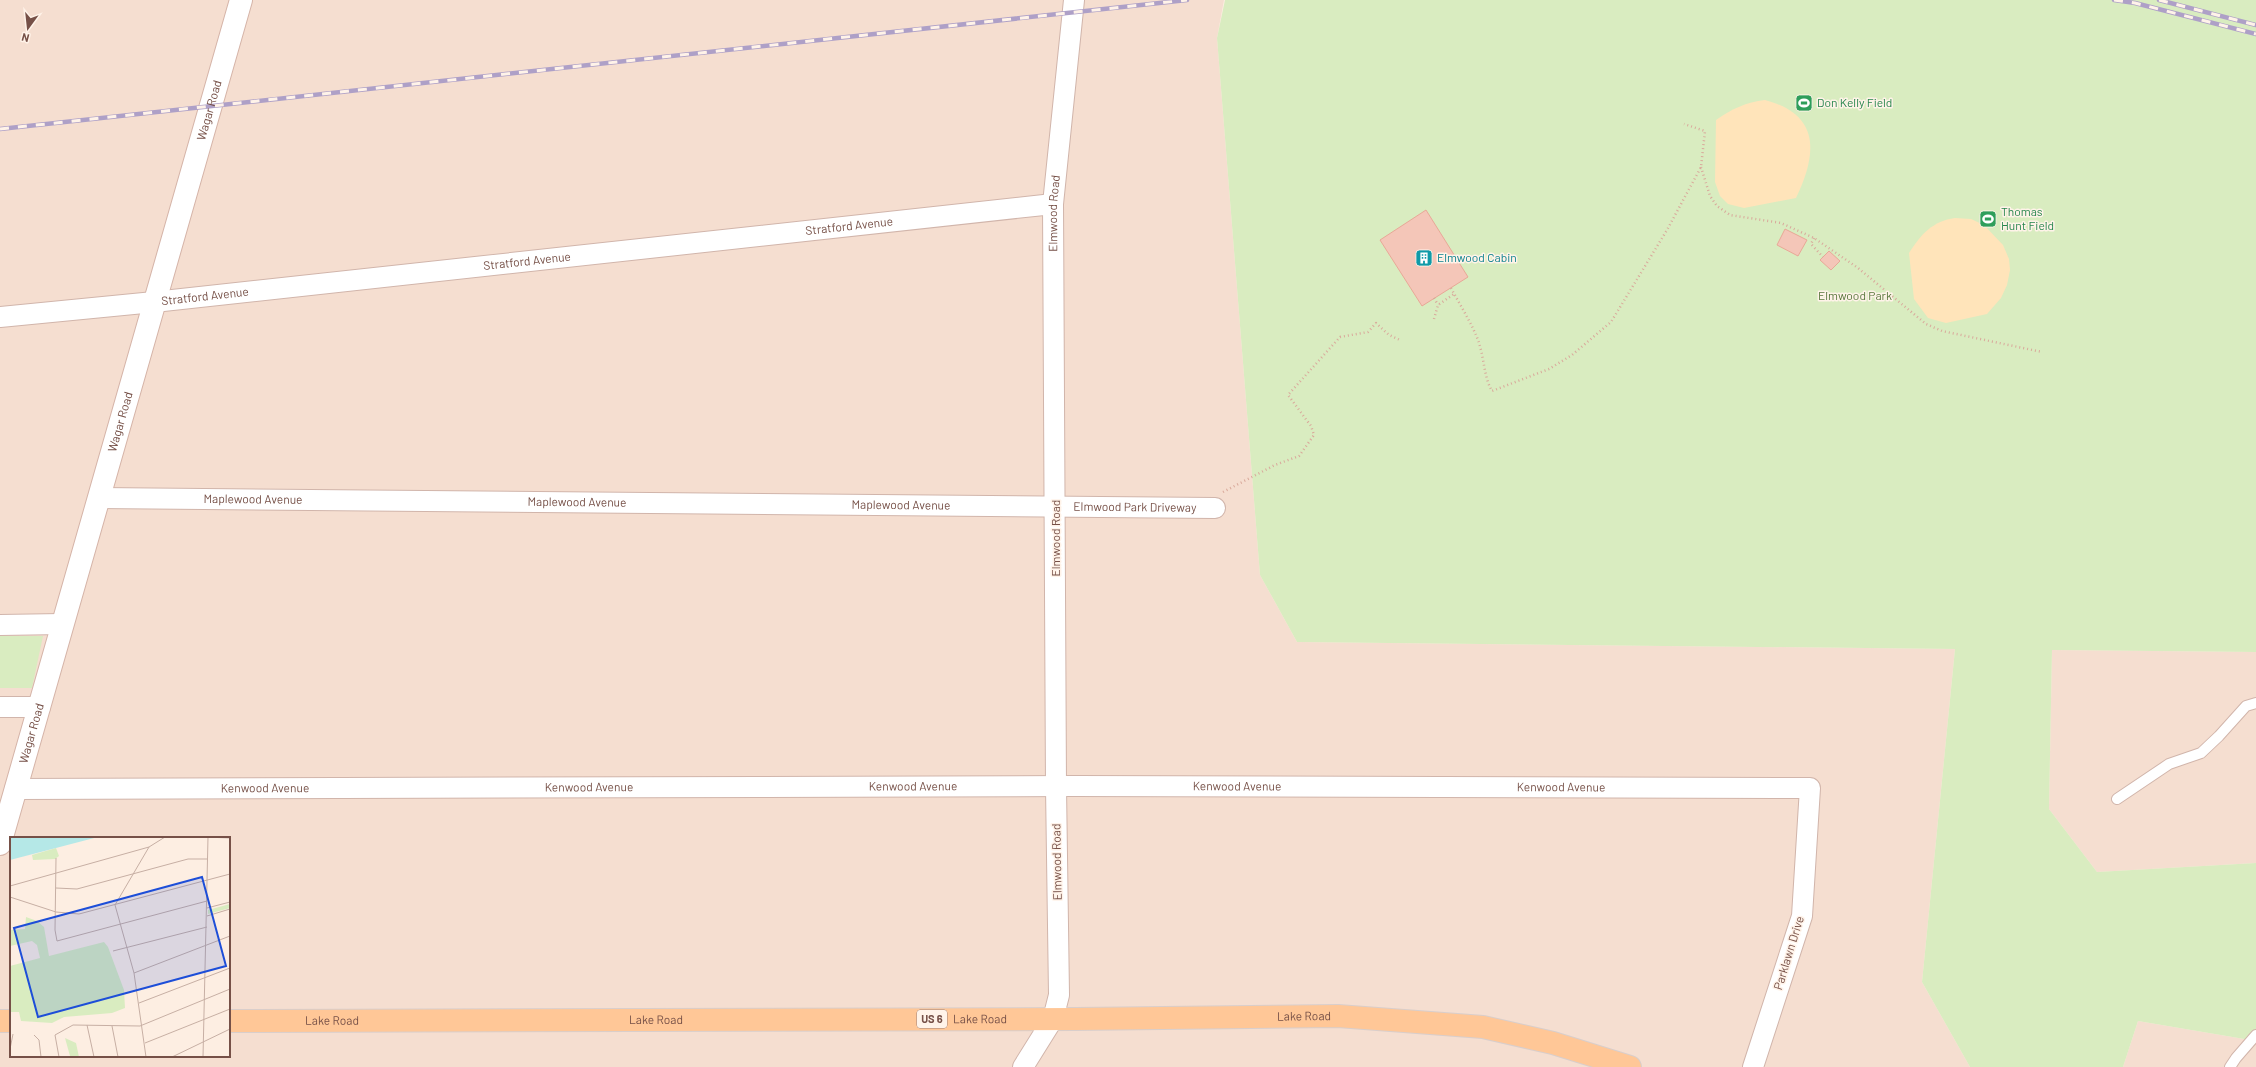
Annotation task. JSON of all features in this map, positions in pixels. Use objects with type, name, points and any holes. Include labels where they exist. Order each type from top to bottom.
[{"type":"main road","name":"Lake Road","points":[[230,1021],[1053,1019],[1338,1016],[1483,1027],[1553,1043],[1630,1067]]},
{"type":"street","name":"Wagar Road","points":[[0,844],[241,0]]},
{"type":"street","name":"Elmwood Road","points":[[1023,1067],[1053,1019],[1059,995],[1056,787],[1054,204],[1074,0]]},
{"type":"street","name":"Stratford Avenue","points":[[0,317],[154,302],[1054,204]]},
{"type":"street","name":"Maplewood Avenue","points":[[98,498],[1056,508]]},
{"type":"street","name":"Elmwood Park Driveway","points":[[1056,508],[1218,500]]},
{"type":"street","points":[[0,625],[62,624]]},
{"type":"street","points":[[0,707],[40,707]]},
{"type":"street","name":"Kenwood Avenue","points":[[15,789],[1056,787],[1810,788]]},
{"type":"street","name":"Parklawn Drive","points":[[1753,1067],[1802,916],[1810,788]]},
{"type":"lane","points":[[2117,799],[2169,764],[2201,753],[2219,736],[2246,706],[2256,703]]},
{"type":"lane","points":[[2230,1067],[2256,1035]]},
{"type":"path","points":[[1451,288],[1478,340],[1486,366],[1488,384],[1492,391],[1549,369],[1572,355],[1611,322],[1667,230],[1701,167],[1705,131],[1684,124]]},
{"type":"path","points":[[1701,167],[1710,196],[1717,206],[1730,215],[1781,223],[1814,238],[1858,268],[1926,324],[1942,331],[2042,352]]},
{"type":"path","points":[[1814,238],[1811,244],[1823,257]]},
{"type":"path","points":[[1434,319],[1438,305],[1454,294]]},
{"type":"path","points":[[1434,298],[1438,305]]},
{"type":"path","points":[[1218,500],[1275,465],[1299,456],[1308,446],[1314,435],[1311,426],[1288,395],[1340,337],[1368,332],[1376,323],[1389,335],[1400,340]]},
{"type":"shaded area","points":[[0,0],[1224,0],[1217,38],[1260,575],[1297,642],[1955,649],[1922,982],[1970,1067],[0,1067]]},
{"type":"shaded area","points":[[2052,650],[2256,652],[2256,863],[2097,872],[2049,809]]},
{"type":"shaded area","points":[[2138,1021],[2256,1041],[2256,1067],[2123,1067]]},
{"type":"green space","name":"Elmwood Park","points":[[1225,0],[2256,0],[2256,652],[2052,650],[2049,809],[2097,872],[2256,863],[2256,1041],[2138,1021],[2123,1067],[1970,1067],[1922,982],[1955,649],[1297,642],[1260,575],[1217,38]]},
{"type":"green space","points":[[0,636],[43,636],[32,688],[0,688]]},
{"type":"sand","points":[[1765,100],[1783,107],[1796,115],[1805,126],[1809,138],[1810,152],[1808,166],[1803,182],[1796,198],[1744,208],[1728,204],[1720,196],[1715,182],[1716,120],[1739,107],[1752,102]]},
{"type":"sand","points":[[1955,218],[1971,219],[1984,225],[2003,245],[2009,259],[2010,270],[2007,285],[2001,298],[1987,314],[1946,323],[1928,318],[1914,299],[1909,253],[1923,234],[1934,225]]},
{"type":"building","name":"Elmwood Cabin","points":[[1426,210],[1468,277],[1422,306],[1380,240]]},
{"type":"building","points":[[1785,229],[1807,240],[1798,256],[1777,245]]},
{"type":"building","points":[[1829,251],[1840,261],[1831,270],[1820,260]]},
{"type":"railway","points":[[0,129],[1187,0]]},
{"type":"railway","points":[[2114,0],[2135,3],[2256,34]]},
{"type":"railway","points":[[2159,0],[2256,25]]},
{"type":"place","name":"Don Kelly Field","points":[[1804,103]]},
{"type":"place","name":"Thomas Hunt Field","points":[[1988,219]]},
{"type":"place","name":"Elmwood Cabin","points":[[1424,258]]}]
